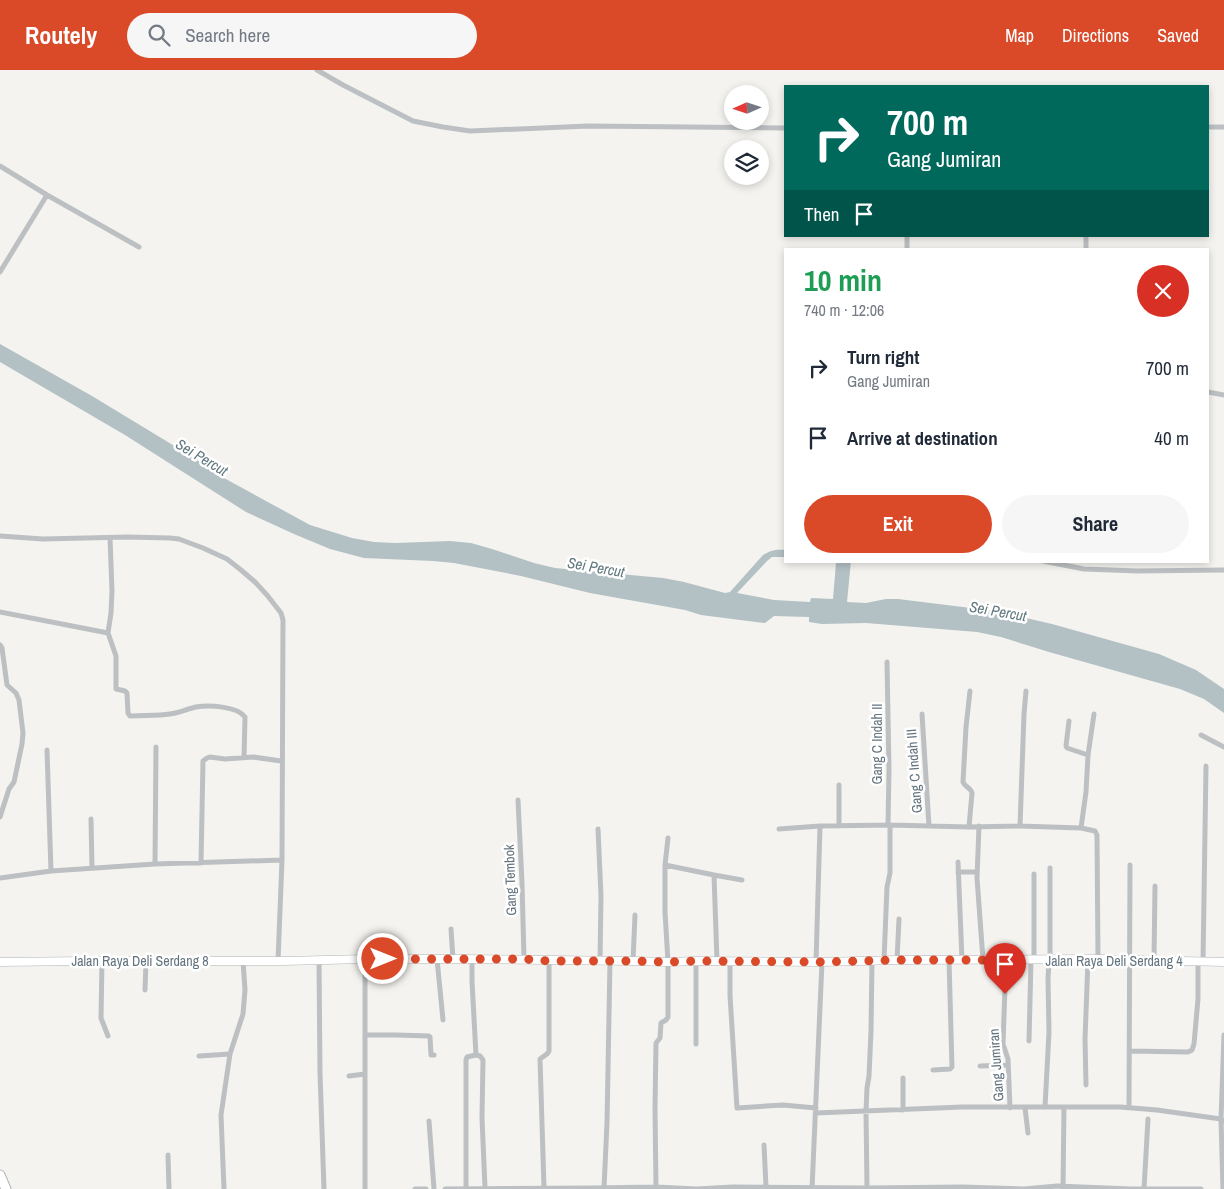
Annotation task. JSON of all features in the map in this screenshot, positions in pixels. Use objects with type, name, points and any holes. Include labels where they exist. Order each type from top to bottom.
[{"type":"main road","points":[[0,1175],[6,1189]]},
{"type":"street","points":[[317,70],[413,121],[443,127],[470,130],[588,126],[784,128]]},
{"type":"street","points":[[1209,127],[1224,127]]},
{"type":"street","points":[[0,168],[139,247]]},
{"type":"street","points":[[0,272],[47,195]]},
{"type":"street","points":[[1209,392],[1224,395]]},
{"type":"street","points":[[0,536],[43,539],[179,539],[203,548],[227,560],[241,570],[255,582],[281,613],[283,620],[281,961]]},
{"type":"street","points":[[110,538],[112,591],[108,633],[116,656],[116,689],[127,692],[128,713],[130,716],[170,714],[209,706],[234,709],[241,712],[245,717],[244,758]]},
{"type":"street","points":[[1055,563],[1111,570],[1224,570]]},
{"type":"street","points":[[0,612],[108,633]]},
{"type":"street","points":[[0,645],[7,685],[16,693],[19,700],[23,733],[14,782],[9,789],[0,817]]},
{"type":"street","name":"Gang C Indah II","points":[[884,960],[887,887],[890,873],[887,662]]},
{"type":"street","points":[[968,827],[972,792],[963,782],[970,691]]},
{"type":"street","points":[[1020,826],[1026,691]]},
{"type":"street","name":"Gang C Indah III","points":[[922,714],[929,826]]},
{"type":"street","points":[[1081,828],[1094,714]]},
{"type":"street","points":[[1069,721],[1066,747],[1088,755]]},
{"type":"street","points":[[1201,735],[1224,747]]},
{"type":"street","points":[[155,864],[156,747]]},
{"type":"street","points":[[47,750],[51,871]]},
{"type":"street","points":[[201,862],[203,761],[210,757],[282,761]]},
{"type":"street","points":[[1130,1051],[1188,1052],[1192,1050],[1194,1044],[1200,962],[1206,766]]},
{"type":"street","points":[[839,784],[839,826]]},
{"type":"street","name":"Gang Tembok","points":[[518,800],[524,959]]},
{"type":"street","points":[[91,819],[92,868]]},
{"type":"street","points":[[780,829],[820,826],[889,825],[1020,826],[1081,828],[1095,831],[1097,835],[1098,960]]},
{"type":"street","points":[[812,1188],[816,1110],[820,826]]},
{"type":"street","points":[[979,826],[977,872],[983,960]]},
{"type":"street","points":[[598,829],[601,896],[600,961]]},
{"type":"street","points":[[656,1187],[656,1043],[660,1038],[661,1022],[668,1017],[665,865],[668,838]]},
{"type":"street","points":[[0,878],[92,868],[282,860]]},
{"type":"street","points":[[958,862],[962,960]]},
{"type":"street","points":[[665,865],[742,880]]},
{"type":"street","points":[[1129,1107],[1130,865]]},
{"type":"street","points":[[1045,1107],[1049,1032],[1050,868]]},
{"type":"street","points":[[958,872],[977,872]]},
{"type":"street","points":[[1029,1041],[1033,960],[1034,874]]},
{"type":"street","points":[[714,875],[717,961]]},
{"type":"street","points":[[1154,961],[1155,886]]},
{"type":"street","points":[[633,961],[635,915]]},
{"type":"street","points":[[897,960],[899,918]]},
{"type":"street","points":[[451,929],[453,959]]},
{"type":"street","points":[[365,959],[365,1189]]},
{"type":"street","points":[[437,959],[443,1020]]},
{"type":"street","points":[[472,959],[476,1055]]},
{"type":"street","name":"Jalan Raya Deli Serdang 4","points":[[281,961],[524,959],[668,962],[1130,960],[1224,962]]},
{"type":"street","points":[[319,960],[324,1189]]},
{"type":"street","points":[[867,1188],[866,1111],[870,1069],[872,960]]},
{"type":"street","points":[[933,1070],[950,1069],[952,1067],[948,960]]},
{"type":"street","name":"Gang Jumiran","points":[[1006,960],[1003,1044],[1008,1059],[1010,1108]]},
{"type":"street","points":[[1086,1085],[1085,1039],[1088,960]]},
{"type":"street","points":[[102,961],[101,1018],[108,1036]]},
{"type":"street","points":[[145,990],[146,961]]},
{"type":"street","points":[[224,1189],[221,1115],[230,1054],[243,1014],[245,990],[243,961]]},
{"type":"street","name":"Jalan Raya Deli Serdang 8","points":[[0,962],[281,961]]},
{"type":"street","points":[[544,1188],[540,1059],[549,1051],[549,961]]},
{"type":"street","points":[[604,1188],[610,961]]},
{"type":"street","points":[[696,961],[696,1044]]},
{"type":"street","points":[[730,961],[730,995],[737,1108],[783,1105],[816,1110],[866,1111],[962,1108],[1129,1107],[1222,1120]]},
{"type":"street","points":[[365,1035],[429,1036],[431,1055],[434,1055]]},
{"type":"street","points":[[1223,1189],[1224,1035]]},
{"type":"street","points":[[199,1056],[230,1054]]},
{"type":"street","points":[[466,1189],[466,1060],[467,1057],[476,1055],[480,1056],[483,1060],[482,1118],[485,1188]]},
{"type":"street","points":[[980,1066],[1008,1065]]},
{"type":"street","points":[[349,1076],[364,1074]]},
{"type":"street","points":[[902,1110],[903,1078]]},
{"type":"street","points":[[1063,1188],[1064,1107]]},
{"type":"street","points":[[1025,1108],[1028,1133]]},
{"type":"street","points":[[1144,1189],[1148,1119]]},
{"type":"street","points":[[428,1121],[434,1189]]},
{"type":"street","points":[[764,1145],[766,1187]]},
{"type":"street","points":[[168,1155],[169,1189]]},
{"type":"street","points":[[445,1189],[656,1187],[685,1189],[766,1187],[1201,1189]]},
{"type":"street","points":[[415,1189],[426,1189]]},
{"type":"shaded area","name":"Sei Percut","points":[[0,344],[92,396],[224,478],[310,525],[352,538],[395,543],[450,541],[471,543],[555,568],[663,578],[725,593],[730,592],[763,555],[774,550],[784,550],[784,557],[772,557],[737,593],[774,600],[810,602],[811,598],[833,599],[836,563],[851,563],[847,602],[866,603],[898,599],[995,611],[1052,624],[1159,654],[1196,670],[1224,689],[1224,713],[1204,699],[1180,689],[1001,637],[977,632],[866,623],[822,624],[809,622],[809,617],[774,616],[765,623],[701,615],[685,610],[590,593],[521,576],[454,563],[364,558],[330,549],[246,512],[125,435],[0,362]]},
{"type":"route","points":[[383,959],[668,962],[1006,960],[1005,994]]}]
